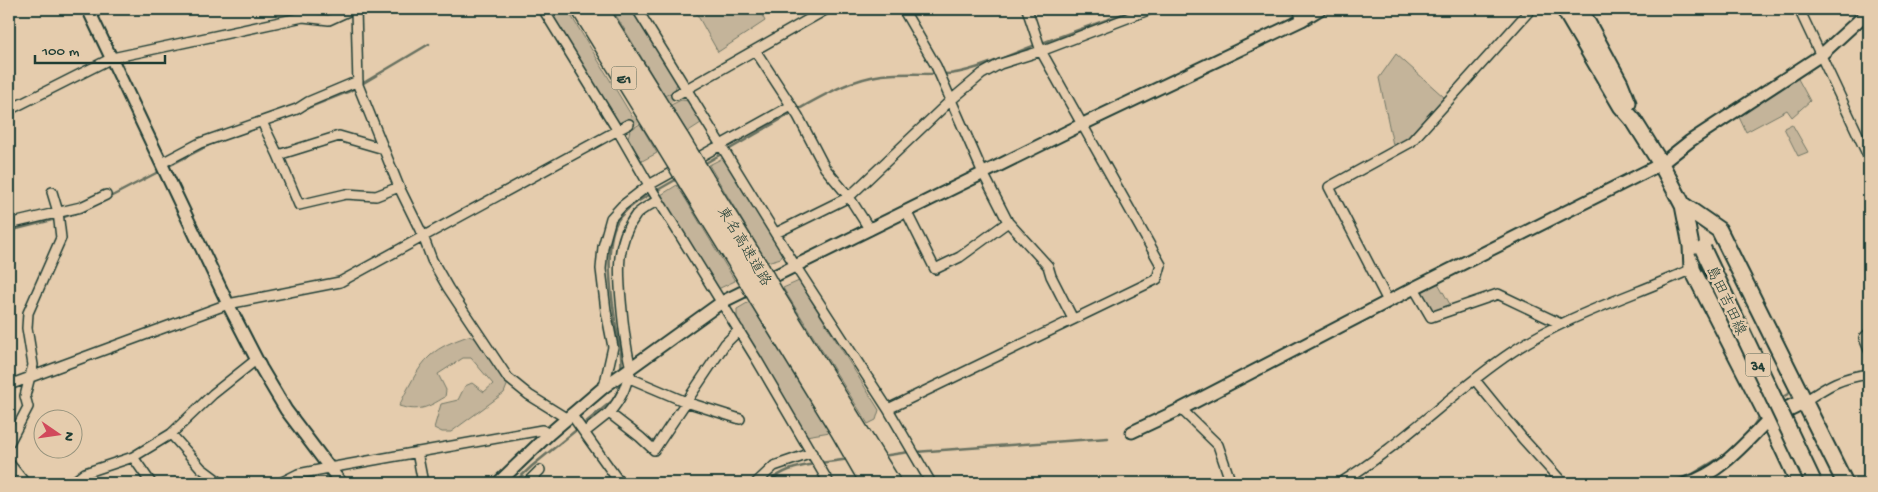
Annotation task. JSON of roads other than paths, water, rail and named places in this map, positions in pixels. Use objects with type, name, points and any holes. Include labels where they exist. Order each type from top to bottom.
[{"type":"highway","name":"東名高速道路","points":[[581,9],[696,180],[849,430],[890,481]]},
{"type":"highway","name":"東名高速道路","points":[[599,9],[673,144]]},
{"type":"highway","name":"東名高速道路","points":[[849,430],[870,483]]},
{"type":"main road","name":"島田吉田線","points":[[1564,9],[1621,106],[1634,121],[1661,164],[1683,205],[1814,483]]},
{"type":"main road","name":"島田吉田線","points":[[1580,9],[1620,83],[1634,121]]},
{"type":"main road","points":[[1683,205],[1691,246],[1692,269],[1799,483]]},
{"type":"main road","points":[[1683,205],[1719,230],[1845,483]]},
{"type":"main road","points":[[1765,412],[1801,392]]},
{"type":"street","points":[[88,9],[228,304],[257,359],[286,410],[341,483]]},
{"type":"street","points":[[9,110],[112,58],[303,17],[329,20],[355,9],[359,86],[399,187],[423,236],[432,260],[448,288],[508,378],[529,395],[572,418],[584,431],[620,483]]},
{"type":"street","points":[[543,9],[739,330],[829,483]]},
{"type":"street","points":[[637,9],[796,267],[888,409],[931,483]]},
{"type":"street","points":[[676,95],[827,9]]},
{"type":"street","points":[[903,9],[942,78],[950,101],[1008,222],[1048,266],[1051,276],[1073,319]]},
{"type":"street","points":[[888,409],[1157,279],[1161,265],[1081,125],[1041,50],[1027,9]]},
{"type":"street","points":[[776,233],[849,198],[950,101],[982,74],[1000,64],[1151,9]]},
{"type":"street","points":[[1298,9],[1302,20]]},
{"type":"street","points":[[498,483],[549,434],[572,418],[604,387],[722,302],[1081,125],[1302,20],[1320,9]]},
{"type":"street","points":[[1388,301],[1329,186],[1411,142],[1510,30],[1531,9]]},
{"type":"street","points":[[1799,9],[1869,158]]},
{"type":"street","points":[[1132,432],[1181,410],[1388,301],[1661,164],[1690,141],[1820,54],[1869,11]]},
{"type":"street","points":[[755,50],[798,116],[825,168],[849,198],[870,230]]},
{"type":"street","points":[[163,167],[200,143],[263,124],[308,102],[359,86]]},
{"type":"street","points":[[604,387],[613,347],[601,269],[605,234],[611,218],[622,206],[650,186],[792,106]]},
{"type":"street","points":[[263,124],[299,205],[346,194],[376,196],[399,187]]},
{"type":"street","points":[[9,386],[228,304],[340,282],[630,124]]},
{"type":"street","points":[[278,155],[339,136],[384,149]]},
{"type":"street","points":[[9,443],[28,407],[25,396],[33,365],[27,328],[28,313],[61,238],[58,213],[52,192]]},
{"type":"street","points":[[9,223],[81,207],[106,194]]},
{"type":"street","points":[[658,199],[637,213],[625,232],[620,252],[619,280],[626,352],[632,379],[686,402],[740,419]]},
{"type":"street","points":[[906,211],[935,269],[960,258],[1008,222]]},
{"type":"street","points":[[1340,483],[1378,458],[1512,352],[1561,324],[1692,269]]},
{"type":"street","points":[[1414,288],[1431,317],[1498,294],[1561,324]]},
{"type":"street","points":[[609,413],[654,450],[725,344],[739,330]]},
{"type":"street","points":[[1869,333],[1864,338],[1869,350]]},
{"type":"street","points":[[72,483],[85,474],[133,457],[171,434],[219,389],[257,359]]},
{"type":"street","points":[[584,431],[609,413],[622,397],[630,370]]},
{"type":"street","points":[[1801,392],[1848,377],[1869,374]]},
{"type":"street","points":[[1475,380],[1523,439],[1563,483]]},
{"type":"street","points":[[1181,410],[1218,445],[1230,483]]},
{"type":"street","points":[[1687,483],[1718,468],[1741,448],[1765,412]]},
{"type":"street","points":[[280,483],[298,474],[329,468],[542,430],[549,434]]},
{"type":"street","points":[[171,434],[201,468],[221,483]]},
{"type":"street","points":[[417,452],[422,483]]},
{"type":"street","points":[[756,483],[774,466],[813,456]]},
{"type":"street","points":[[133,457],[151,483]]},
{"type":"street","points":[[9,463],[24,483]]},
{"type":"street","points":[[527,483],[540,470]]},
{"type":"waterway","points":[[1042,43],[1137,9]]},
{"type":"waterway","points":[[305,109],[350,91],[429,44]]},
{"type":"waterway","points":[[942,74],[977,68],[1036,45]]},
{"type":"waterway","points":[[797,110],[838,88],[859,80],[882,75],[936,74]]},
{"type":"waterway","points":[[728,150],[792,113]]},
{"type":"waterway","points":[[167,167],[213,143]]},
{"type":"waterway","points":[[704,164],[723,153]]},
{"type":"waterway","points":[[61,218],[87,209],[160,171]]},
{"type":"waterway","points":[[656,191],[677,179]]},
{"type":"waterway","points":[[621,369],[621,354],[611,286],[611,240],[614,227],[623,213],[651,194]]},
{"type":"waterway","points":[[9,231],[56,219]]},
{"type":"waterway","points":[[514,483],[612,401],[618,391],[619,382]]},
{"type":"waterway","points":[[1781,398],[1793,391]]},
{"type":"waterway","points":[[1749,432],[1760,416]]},
{"type":"waterway","points":[[915,452],[1108,438]]},
{"type":"waterway","points":[[882,456],[909,452]]},
{"type":"waterway","points":[[1667,483],[1691,475],[1726,454]]},
{"type":"waterway","points":[[820,463],[850,459]]},
{"type":"waterway","points":[[768,483],[790,470],[815,464]]},
{"type":"tunnel","points":[[629,124],[676,95]]}]
